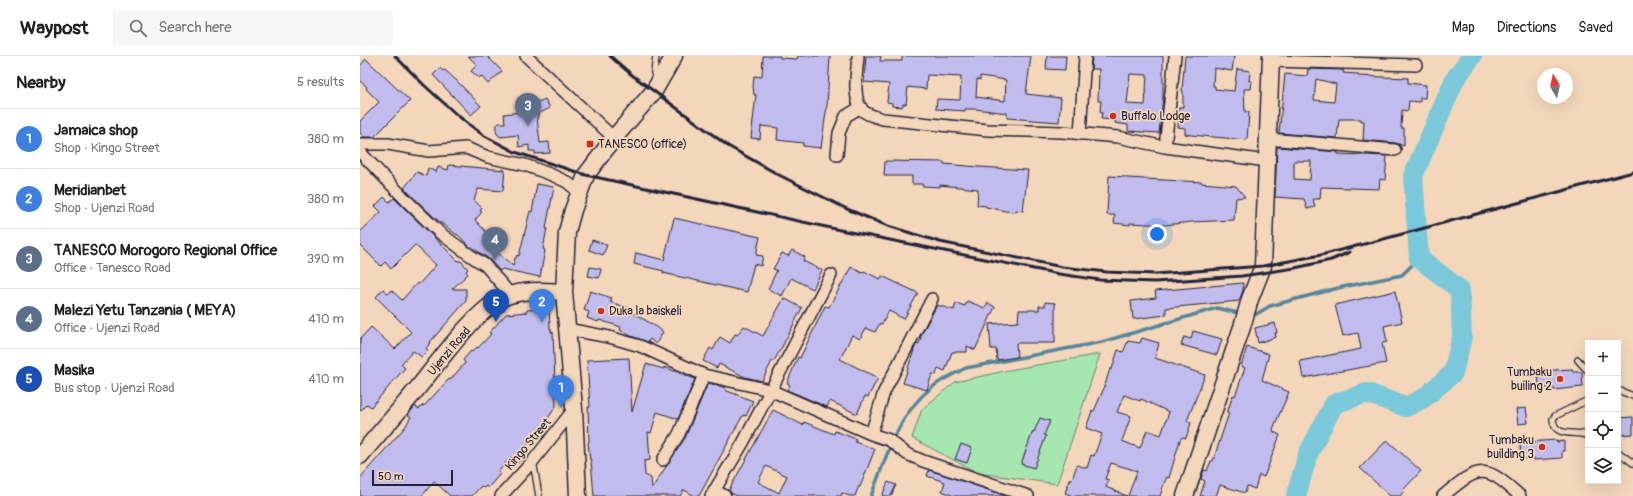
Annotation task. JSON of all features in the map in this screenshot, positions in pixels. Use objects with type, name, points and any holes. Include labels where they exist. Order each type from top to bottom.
[{"type":"street","points":[[526,56],[614,138]]},
{"type":"street","points":[[578,496],[574,409],[564,292],[567,232],[586,176],[614,138],[654,91],[674,56]]},
{"type":"street","points":[[858,56],[856,89],[862,110],[871,115],[883,118],[988,130],[1118,137],[1165,147],[1267,161]]},
{"type":"street","points":[[1080,134],[1085,56]]},
{"type":"street","points":[[1165,147],[1175,56]]},
{"type":"street","points":[[1185,496],[1250,299],[1263,266],[1271,58],[1416,65]]},
{"type":"street","points":[[837,155],[839,133],[846,116],[861,107]]},
{"type":"street","points":[[1268,139],[1395,150]]},
{"type":"street","points":[[360,144],[388,144],[430,151],[466,148],[488,157],[525,165],[552,175],[567,182],[580,193]]},
{"type":"street","points":[[360,152],[440,233],[470,256],[485,265],[511,295]]},
{"type":"street","points":[[725,496],[712,493],[742,443],[831,275]]},
{"type":"street","name":"Ujenzi Road","points":[[360,456],[459,337],[480,315],[501,299],[511,295],[532,291],[564,292]]},
{"type":"street","points":[[871,434],[884,392],[932,299]]},
{"type":"street","points":[[567,329],[609,337],[640,346],[704,375],[770,390],[871,434],[889,440],[907,454],[923,461],[1028,496]]},
{"type":"street","points":[[663,460],[678,434],[704,375]]},
{"type":"street","name":"Kingo Street","points":[[501,496],[533,461],[574,409]]},
{"type":"street","points":[[1443,496],[1466,477],[1476,473],[1485,472],[1498,477],[1520,496]]},
{"type":"lane","points":[[656,56],[654,72],[655,80],[658,83]]},
{"type":"lane","points":[[1578,360],[1585,367]]},
{"type":"lane","points":[[1621,391],[1633,396]]},
{"type":"lane","points":[[1585,401],[1555,416],[1553,423],[1560,432],[1585,434]]},
{"type":"lane","points":[[1621,454],[1633,463]]},
{"type":"lane","points":[[533,461],[539,496]]},
{"type":"green space","points":[[1100,354],[1057,484],[978,473],[912,438],[922,409],[955,382],[1009,370]]},
{"type":"building","points":[[468,56],[487,56],[502,71],[488,84],[481,76],[479,78],[471,71],[477,65]]},
{"type":"building","points":[[763,56],[780,56],[780,58],[797,59],[798,56],[830,56],[827,105],[821,148],[803,146],[803,143],[777,140],[778,128],[761,126],[760,139],[751,138],[756,95],[754,95],[753,86],[754,76],[762,77]]},
{"type":"building","points":[[866,56],[881,56],[880,61],[902,61],[902,56],[1031,56],[1026,94],[1061,98],[1059,122],[1007,118],[1007,113],[975,109],[965,109],[965,111],[936,109],[937,99],[960,100],[961,77],[927,75],[926,89],[908,87],[906,104],[903,104],[902,107],[892,106],[892,103],[887,102],[889,84],[864,82]],"holes":[[[980,76],[1006,80],[1005,101],[976,97],[977,79],[980,80]]]},
{"type":"building","points":[[1047,56],[1066,56],[1065,70],[1046,69]]},
{"type":"building","points":[[1092,56],[1163,56],[1163,97],[1159,133],[1128,131],[1128,125],[1115,123],[1115,120],[1101,119],[1101,101],[1098,101],[1099,69],[1091,69]],"holes":[[[1130,74],[1147,75],[1145,105],[1127,104]]]},
{"type":"building","points":[[1185,56],[1234,56],[1232,71],[1214,68],[1213,86],[1215,86],[1215,89],[1234,91],[1237,69],[1250,71],[1249,81],[1252,81],[1251,89],[1244,89],[1245,112],[1249,112],[1247,140],[1185,134],[1185,128],[1178,127],[1179,107],[1183,107],[1182,91]]},
{"type":"building","points":[[366,59],[410,101],[374,137],[364,137],[360,133],[360,121],[379,102],[360,81],[360,66]]},
{"type":"building","points":[[440,68],[443,71],[445,70],[457,81],[481,106],[471,115],[433,75]]},
{"type":"building","points":[[1308,69],[1341,70],[1344,71],[1343,73],[1358,74],[1358,76],[1408,78],[1408,83],[1426,85],[1425,98],[1420,98],[1420,102],[1409,101],[1408,111],[1402,110],[1401,128],[1404,128],[1404,146],[1396,143],[1363,140],[1364,121],[1361,121],[1361,119],[1339,119],[1337,138],[1279,133],[1285,74],[1307,76]],"holes":[[[1316,79],[1336,84],[1334,102],[1314,100]]]},
{"type":"building","points":[[545,99],[550,108],[538,114],[537,117],[540,143],[549,142],[550,153],[535,154],[535,151],[529,151],[529,145],[519,147],[518,135],[501,137],[497,134],[496,126],[499,123],[505,123],[504,114],[520,112],[519,103],[541,101]]},
{"type":"building","points":[[1277,147],[1338,152],[1338,154],[1387,156],[1385,180],[1380,179],[1379,189],[1321,187],[1320,199],[1313,199],[1315,207],[1307,209],[1304,199],[1275,197]],"holes":[[[1294,161],[1311,161],[1310,180],[1294,179]]]},
{"type":"building","points":[[885,161],[944,162],[944,164],[1028,170],[1023,211],[1005,211],[977,205],[978,189],[940,185],[940,187],[922,186],[922,184],[912,184],[912,176],[884,176]]},
{"type":"building","points":[[449,165],[505,170],[503,191],[478,189],[474,200],[482,208],[480,211],[482,212],[475,220],[494,240],[489,245],[513,266],[515,258],[517,255],[519,256],[530,211],[532,212],[537,184],[554,187],[546,228],[543,249],[545,250],[540,277],[502,269],[500,271],[489,259],[470,247],[457,234],[436,219],[404,188],[417,172],[426,176],[428,168],[436,172],[438,167],[448,170]]},
{"type":"building","points":[[1109,176],[1202,182],[1236,186],[1245,197],[1236,198],[1234,220],[1165,225],[1130,223],[1130,225],[1114,223],[1115,215],[1107,215]]},
{"type":"building","points":[[384,197],[389,202],[394,198],[468,269],[466,271],[468,274],[452,289],[466,289],[466,301],[430,342],[431,343],[426,348],[428,351],[422,357],[413,351],[401,364],[405,368],[371,407],[367,404],[360,411],[360,339],[371,327],[395,349],[411,332],[376,297],[383,289],[388,294],[391,290],[402,300],[436,265],[415,245],[391,269],[385,262],[381,266],[360,245],[360,232],[381,212],[375,206]]},
{"type":"building","points":[[674,218],[760,237],[756,255],[763,256],[761,266],[754,264],[747,292],[663,273],[664,271],[634,264],[636,253],[664,260]]},
{"type":"building","points":[[592,240],[607,245],[603,255],[589,250]]},
{"type":"building","points":[[792,250],[805,257],[803,261],[822,270],[813,289],[791,278],[782,296],[768,289],[777,270],[773,269],[782,253],[788,256]]},
{"type":"building","points":[[590,267],[601,269],[599,278],[588,276]]},
{"type":"building","points":[[851,267],[862,273],[864,271],[880,279],[882,276],[918,293],[904,319],[889,311],[882,324],[880,323],[875,332],[866,328],[860,339],[852,335],[840,359],[878,378],[868,397],[865,396],[857,414],[830,401],[827,407],[787,390],[790,385],[787,383],[798,357],[800,358],[825,306],[829,307]]},
{"type":"building","points":[[1243,283],[1243,290],[1239,301],[1166,308],[1166,315],[1133,319],[1131,301],[1156,298],[1155,291]]},
{"type":"building","points":[[590,291],[612,298],[610,302],[629,308],[628,310],[657,327],[663,332],[656,344],[650,339],[648,342],[631,336],[620,330],[621,327],[587,318],[589,312],[584,310]]},
{"type":"building","points":[[1395,291],[1402,322],[1384,326],[1387,342],[1382,343],[1386,363],[1303,378],[1300,361],[1361,349],[1358,333],[1343,336],[1335,305]]},
{"type":"building","points":[[784,298],[802,308],[782,347],[774,361],[772,361],[762,381],[745,377],[719,364],[717,368],[703,361],[710,348],[713,350],[720,337],[730,343],[735,334],[737,335],[744,326],[763,336]]},
{"type":"building","points":[[967,301],[985,308],[988,303],[995,307],[975,350],[967,346],[967,352],[952,352],[945,371],[938,368],[936,375],[932,374],[927,390],[903,383],[915,347],[917,343],[919,344],[922,333],[937,305],[954,310],[956,303],[965,306]]},
{"type":"building","points":[[1045,302],[1055,303],[1055,343],[1016,343],[1017,357],[997,360],[996,349],[991,349],[989,324],[1018,322],[1019,310],[1039,310],[1039,306],[1045,306]]},
{"type":"building","points":[[549,308],[550,329],[551,332],[553,332],[556,406],[547,420],[549,422],[522,451],[526,454],[518,463],[511,457],[498,472],[500,474],[488,488],[486,486],[484,488],[481,486],[472,496],[450,496],[434,481],[422,496],[360,496],[360,478],[405,427],[411,417],[408,415],[415,406],[419,409],[423,405],[424,406],[449,379],[450,380],[465,363],[463,360],[471,351],[472,352],[477,347],[478,348],[506,314]]},
{"type":"building","points":[[1275,323],[1277,333],[1275,333],[1276,337],[1258,343],[1255,328]]},
{"type":"building","points":[[1193,331],[1222,339],[1217,355],[1181,345],[1184,337],[1191,339]]},
{"type":"building","points":[[1142,338],[1159,343],[1155,358],[1205,375],[1187,421],[1191,423],[1186,438],[1182,437],[1180,440],[1169,478],[1167,477],[1165,481],[1160,496],[1128,496],[1137,471],[1111,463],[1105,479],[1109,480],[1106,487],[1127,496],[1073,496],[1065,493],[1077,465],[1087,468],[1091,455],[1094,456],[1102,434],[1086,428],[1092,411],[1094,411],[1104,388],[1110,369],[1112,369],[1118,350],[1123,352],[1128,341],[1140,343]],"holes":[[[1124,395],[1140,401],[1141,399],[1169,412],[1161,435],[1147,430],[1140,448],[1122,441],[1131,416],[1117,412]]]},
{"type":"building","points":[[1247,347],[1269,354],[1262,380],[1289,392],[1273,429],[1274,432],[1280,435],[1264,477],[1259,475],[1255,489],[1247,486],[1245,493],[1220,485],[1216,496],[1200,496],[1205,481],[1201,479],[1204,470],[1207,471],[1211,461],[1213,461],[1229,413],[1227,413],[1233,395],[1235,396],[1245,368],[1241,366]]},
{"type":"building","points":[[629,358],[632,412],[646,364],[664,369],[664,367],[695,379],[678,419],[657,412],[651,433],[648,432],[650,460],[644,461],[645,475],[651,478],[652,488],[685,438],[708,383],[726,388],[725,390],[753,401],[746,416],[743,415],[699,496],[695,496],[684,490],[680,496],[594,496],[588,443],[588,407],[590,407],[587,360]]},
{"type":"building","name":"Tumbaku builing 2","points":[[1572,369],[1573,372],[1582,372],[1583,387],[1553,390],[1553,388],[1539,388],[1538,371]]},
{"type":"building","points":[[1526,408],[1528,423],[1518,424],[1516,409]]},
{"type":"building","points":[[773,410],[803,425],[804,422],[834,434],[835,431],[856,439],[855,442],[875,449],[855,496],[849,496],[842,493],[841,496],[737,496],[729,490]],"holes":[[[766,466],[787,476],[779,493],[758,482]]]},
{"type":"building","points":[[1633,417],[1633,434],[1621,435],[1621,418]]},
{"type":"building","points":[[1040,418],[1050,421],[1034,468],[1021,464],[1033,431],[1034,432]]},
{"type":"building","points":[[1387,440],[1421,471],[1403,490],[1404,491],[1400,496],[1390,496],[1360,468]]},
{"type":"building","name":"Tumbaku building 3","points":[[1557,440],[1557,442],[1564,441],[1562,458],[1534,460],[1534,458],[1521,459],[1520,444],[1527,442]]},
{"type":"building","points":[[961,444],[972,448],[967,463],[955,459]]},
{"type":"building","points":[[929,470],[1006,496],[954,496],[942,491],[945,482],[927,476]]},
{"type":"building","points":[[888,482],[896,485],[891,496],[882,496]]},
{"type":"waterway","points":[[1296,496],[1308,454],[1334,404],[1367,393],[1406,407],[1424,398],[1453,373],[1462,337],[1460,290],[1419,258],[1413,176],[1455,79],[1472,56]]},
{"type":"waterway","points":[[1250,315],[1253,316],[1270,306],[1338,288],[1402,275],[1419,258]]},
{"type":"waterway","points":[[871,496],[894,438],[910,410],[931,388],[957,372],[966,368],[1102,342],[1217,308],[1242,314]]},
{"type":"railway","points":[[395,56],[457,115],[483,135],[515,152],[586,175],[840,230],[1059,274],[1100,280],[1155,282],[1242,276],[1295,268],[1331,260],[1350,252]]},
{"type":"railway","points":[[610,56],[632,75],[728,146],[779,175],[847,209],[888,226],[940,242],[1062,267],[1107,272],[1155,274],[1263,266],[1321,255],[1633,172]]},
{"type":"place","name":"Buffalo Lodge","points":[[1113,116]]},
{"type":"place","name":"TANESCO Morogoro Regional Office","points":[[528,126]]},
{"type":"place","name":"TANESCO (office)","points":[[590,144]]},
{"type":"place","name":"Malezi Yetu Tanzania ( MEYA)","points":[[495,260]]},
{"type":"place","name":"Duka la baiskeli","points":[[601,311]]},
{"type":"place","name":"Masika","points":[[496,322]]},
{"type":"place","name":"Meridianbet","points":[[542,322]]},
{"type":"place","name":"Tumbaku builing 2","points":[[1560,379]]},
{"type":"place","name":"Jamaica shop","points":[[561,408]]},
{"type":"place","name":"Tumbaku building 3","points":[[1542,447]]}]
